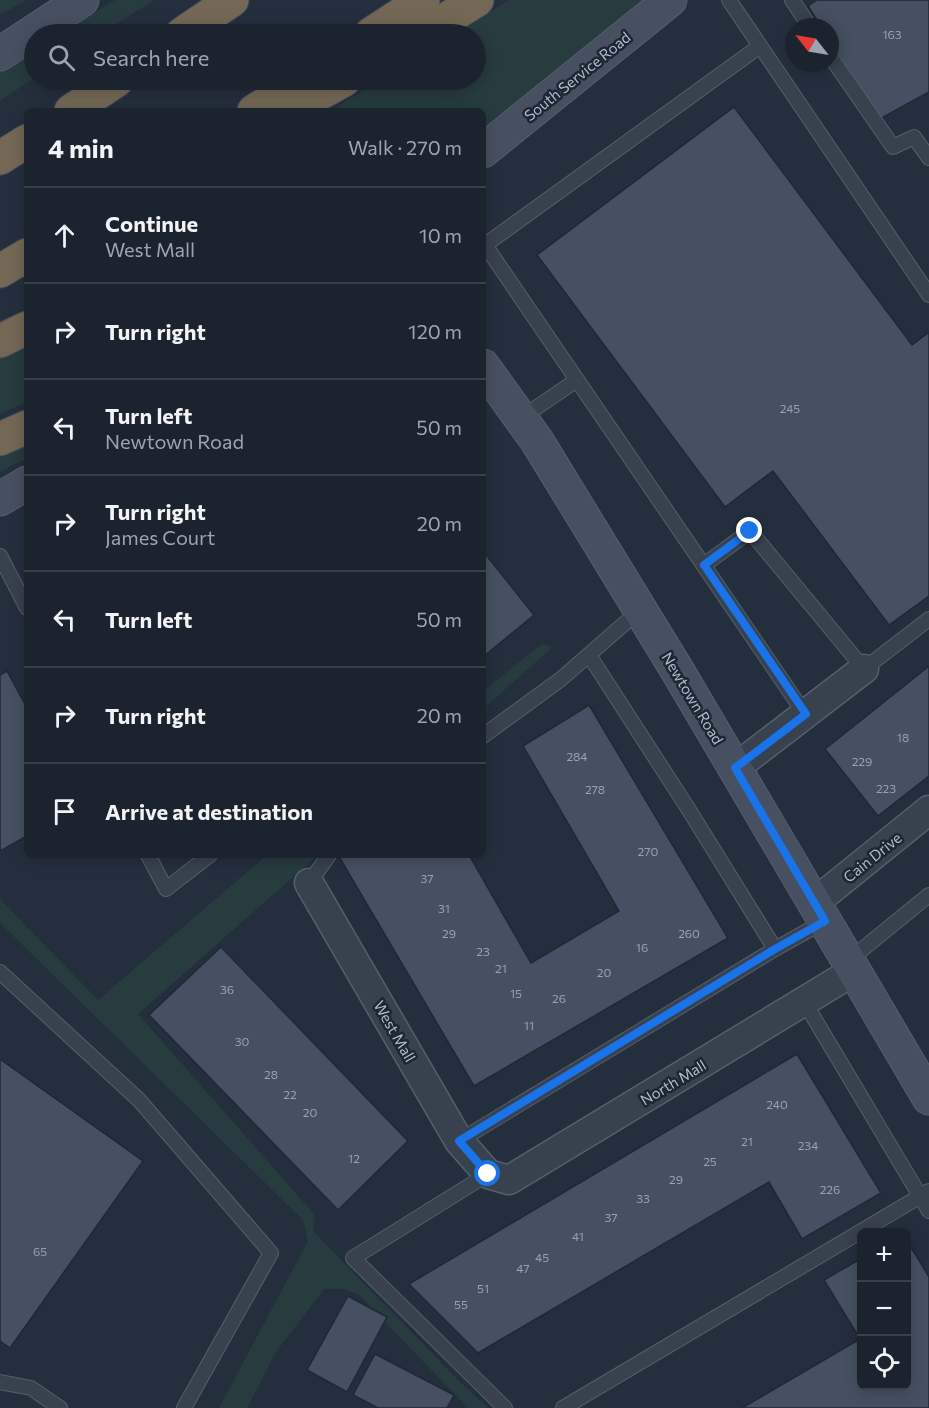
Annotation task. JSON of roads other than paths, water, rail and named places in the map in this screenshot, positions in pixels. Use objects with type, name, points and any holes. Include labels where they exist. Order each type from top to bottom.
[{"type":"highway","points":[[197,24],[232,0]]},
{"type":"highway","points":[[386,24],[423,0]]},
{"type":"highway","points":[[439,24],[477,0]]},
{"type":"highway","points":[[75,108],[102,90]]},
{"type":"highway","points":[[259,108],[287,90]]},
{"type":"highway","points":[[293,108],[326,90]]},
{"type":"highway","points":[[0,158],[24,143]]},
{"type":"highway","points":[[0,271],[24,257]]},
{"type":"highway","points":[[0,341],[24,329]]},
{"type":"highway","points":[[0,439],[24,428]]},
{"type":"street","points":[[46,24],[82,0]]},
{"type":"street","name":"South Service Road","points":[[486,149],[670,0]]},
{"type":"street","points":[[0,54],[24,38]]},
{"type":"street","name":"Newtown Road","points":[[486,370],[537,441],[640,610],[929,1098]]},
{"type":"street","points":[[0,499],[24,485]]},
{"type":"street","points":[[735,768],[864,669]]},
{"type":"street","name":"Cain Drive","points":[[820,912],[929,810]]},
{"type":"street","name":"West Mall","points":[[309,883],[459,1141],[488,1174]]},
{"type":"street","name":"North Mall","points":[[488,1174],[508,1180],[805,1003],[851,966]]},
{"type":"lane","points":[[729,0],[929,295]]},
{"type":"lane","points":[[792,0],[804,18]]},
{"type":"lane","points":[[486,244],[760,46]]},
{"type":"lane","points":[[839,69],[893,147],[914,137],[929,158]]},
{"type":"lane","points":[[486,246],[806,714]]},
{"type":"lane","points":[[521,418],[577,380]]},
{"type":"lane","points":[[704,565],[750,531],[864,669],[929,619]]},
{"type":"lane","points":[[0,556],[24,602]]},
{"type":"lane","points":[[486,734],[561,679],[640,610]]},
{"type":"lane","points":[[589,655],[775,949]]},
{"type":"lane","points":[[150,858],[166,889],[206,858]]},
{"type":"lane","points":[[309,883],[327,858]]},
{"type":"lane","points":[[851,966],[929,895]]},
{"type":"lane","points":[[459,1141],[775,949],[820,912]]},
{"type":"lane","points":[[0,972],[140,1100],[271,1253],[184,1408]]},
{"type":"lane","points":[[805,1003],[924,1194],[929,1211]]},
{"type":"lane","points":[[488,1174],[353,1258],[505,1408]]},
{"type":"lane","points":[[563,1408],[924,1194]]},
{"type":"lane","points":[[0,1382],[32,1388],[60,1408]]}]
